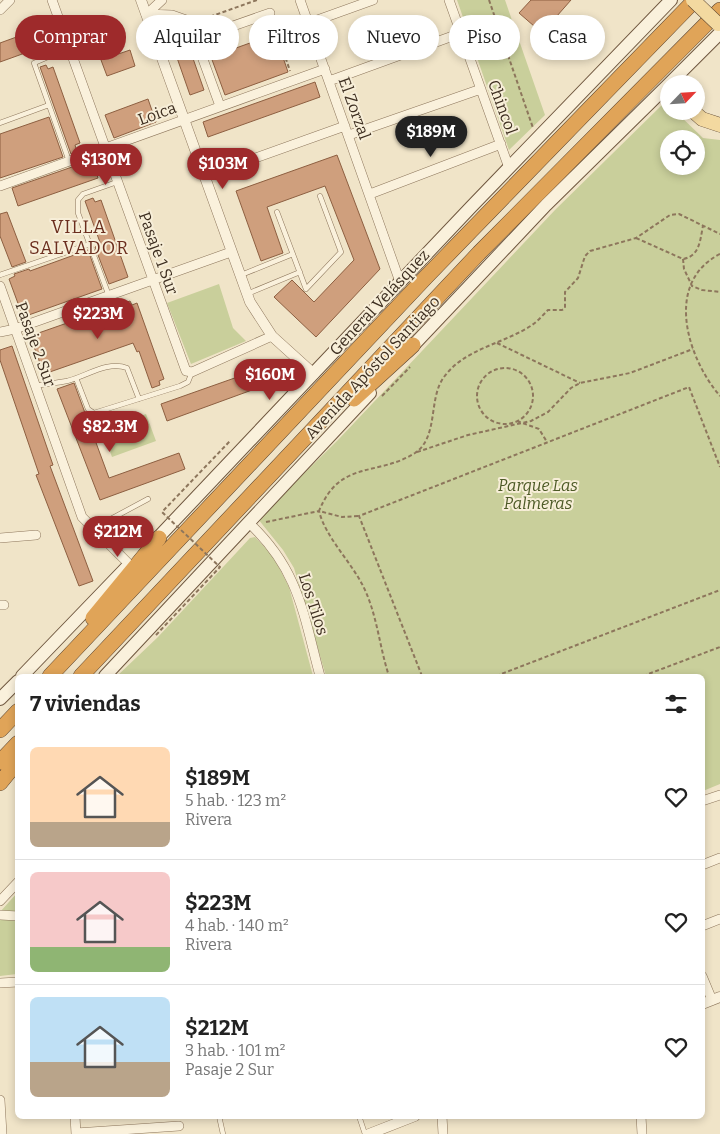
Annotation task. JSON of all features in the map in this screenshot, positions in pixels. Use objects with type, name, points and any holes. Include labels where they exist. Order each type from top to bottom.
[{"type":"highway","name":"General Velásquez","points":[[51,674],[433,270],[694,0]]},
{"type":"highway","points":[[83,674],[543,187],[672,60],[719,23]]},
{"type":"highway","points":[[271,474],[413,345]]},
{"type":"highway","points":[[51,674],[159,538]]},
{"type":"highway","points":[[0,730],[15,714]]},
{"type":"highway","points":[[0,762],[15,746]]},
{"type":"highway","points":[[0,784],[15,765]]},
{"type":"main road","points":[[24,674],[130,565],[159,538],[400,282],[671,0]]},
{"type":"main road","points":[[694,0],[719,23]]},
{"type":"main road","name":"Avenida Apóstol Santiago","points":[[676,75],[719,23]]},
{"type":"main road","name":"Avenida Apóstol Santiago","points":[[107,674],[255,523],[413,345],[546,206],[660,93]]},
{"type":"main road","points":[[705,120],[720,125]]},
{"type":"main road","points":[[0,699],[15,684]]},
{"type":"main road","points":[[0,784],[15,770]]},
{"type":"street","points":[[0,10],[10,0]]},
{"type":"street","name":"Pasaje 1 Sur","points":[[52,0],[57,15]]},
{"type":"street","points":[[141,0],[246,294],[257,316],[272,336],[314,374]]},
{"type":"street","points":[[146,14],[162,0]]},
{"type":"street","name":"El Zorzal","points":[[300,0],[306,15]]},
{"type":"street","points":[[331,15],[373,0]]},
{"type":"street","name":"Chincol","points":[[449,0],[454,15]]},
{"type":"street","points":[[239,24],[270,13]]},
{"type":"street","points":[[146,14],[158,15]]},
{"type":"street","points":[[329,81],[449,37]]},
{"type":"street","name":"Pasaje 1 Sur","points":[[73,60],[183,365],[186,371],[192,372]]},
{"type":"street","points":[[204,60],[220,106]]},
{"type":"street","name":"El Zorzal","points":[[322,60],[400,282]]},
{"type":"street","name":"Chincol","points":[[471,60],[509,168]]},
{"type":"street","name":"Loica","points":[[0,186],[325,69]]},
{"type":"street","points":[[349,135],[481,89]]},
{"type":"street","points":[[205,176],[345,126]]},
{"type":"street","points":[[370,194],[501,144]]},
{"type":"street","points":[[0,332],[15,329],[231,252]]},
{"type":"street","name":"Pasaje 2 Sur","points":[[0,286],[80,513],[92,529],[130,565]]},
{"type":"street","points":[[192,372],[272,336]]},
{"type":"street","name":"Los Tilos","points":[[255,523],[289,573],[298,594],[319,674]]},
{"type":"street","points":[[0,538],[36,535]]},
{"type":"street","points":[[705,800],[720,795]]},
{"type":"street","points":[[705,864],[720,858]]},
{"type":"street","points":[[0,901],[15,885]]},
{"type":"street","points":[[0,914],[15,916]]},
{"type":"street","points":[[705,925],[720,919]]},
{"type":"street","points":[[0,983],[15,982]]},
{"type":"street","points":[[705,984],[711,1000]]},
{"type":"street","points":[[0,1100],[2,1134]]},
{"type":"street","points":[[75,1119],[76,1134],[179,1126]]},
{"type":"street","points":[[369,1134],[407,1119]]},
{"type":"street","points":[[442,1119],[443,1134]]},
{"type":"street","points":[[641,1119],[642,1134]]},
{"type":"lane","points":[[41,60],[34,63],[69,161]]},
{"type":"lane","points":[[0,123],[49,105]]},
{"type":"lane","points":[[109,296],[78,213],[78,200],[83,194],[117,182]]},
{"type":"lane","points":[[277,212],[306,289],[341,252],[320,196]]},
{"type":"lane","points":[[0,275],[90,244]]},
{"type":"lane","points":[[239,275],[293,254]]},
{"type":"lane","points":[[246,294],[300,272]]},
{"type":"lane","points":[[35,386],[76,378],[106,368],[123,366],[127,368],[139,399]]},
{"type":"lane","points":[[76,378],[88,409],[94,413],[188,382],[192,372]]},
{"type":"lane","points":[[92,529],[148,500]]},
{"type":"lane","points":[[220,1119],[223,1134]]},
{"type":"lane","points":[[360,1119],[364,1134]]},
{"type":"path","points":[[216,15],[257,0]]},
{"type":"path","points":[[489,0],[537,139]]},
{"type":"path","points":[[270,13],[293,80]]},
{"type":"path","points":[[414,453],[422,446],[428,435],[438,390],[444,377],[470,354],[532,325],[548,310],[562,310],[565,308],[565,292],[578,278],[585,256],[590,251],[636,238],[670,216],[684,215],[720,234]]},
{"type":"path","points":[[636,238],[683,259],[691,258],[697,251],[703,225]]},
{"type":"path","points":[[720,254],[702,268],[692,286],[686,310],[686,325],[693,349],[708,381],[720,396]]},
{"type":"path","points":[[683,259],[684,269],[692,286],[702,290],[720,292]]},
{"type":"path","points":[[497,343],[580,383]]},
{"type":"path","points":[[388,674],[372,609],[363,586],[327,531],[319,511],[325,496],[340,482],[358,472],[468,435],[538,418],[548,412],[571,388],[580,383],[630,373],[693,349]]},
{"type":"path","points":[[517,421],[530,409],[533,391],[530,382],[516,370],[508,368],[490,372],[484,378],[478,395],[483,412],[498,423],[517,421],[539,429],[547,442]]},
{"type":"path","points":[[255,523],[319,511],[342,517],[359,516],[689,387],[720,468]]},
{"type":"path","points":[[156,635],[220,567],[162,512],[230,440]]},
{"type":"path","points":[[359,516],[421,674]]},
{"type":"path","points":[[501,674],[720,590]]},
{"type":"path","points":[[648,674],[720,647]]},
{"type":"green space","points":[[457,0],[505,0],[510,15],[462,15]]},
{"type":"green space","points":[[520,43],[545,115],[509,150],[478,60],[520,60]]},
{"type":"green space","name":"Parque Las Palmeras","points":[[660,107],[660,120],[684,120],[695,130],[660,130],[660,175],[705,175],[705,138],[720,140],[720,784],[705,790],[705,674],[325,674],[294,568],[283,550],[258,519],[338,440],[555,210]]},
{"type":"green space","points":[[219,284],[233,328],[246,341],[191,364],[167,303]]},
{"type":"green space","points":[[146,414],[156,441],[112,457],[102,430]]},
{"type":"green space","points":[[255,537],[273,556],[289,587],[312,674],[119,674],[158,637],[250,538]]},
{"type":"green space","points":[[15,895],[15,974],[0,976],[0,912]]},
{"type":"building","points":[[531,0],[571,0],[558,15],[530,15],[530,23],[519,13]]},
{"type":"building","points":[[15,38],[15,57],[0,62],[0,43]]},
{"type":"building","points":[[249,43],[249,60],[284,60],[288,72],[225,95],[212,60],[239,60],[239,47]]},
{"type":"building","points":[[130,50],[135,66],[107,76],[101,60],[126,60],[126,51]]},
{"type":"building","points":[[178,60],[194,60],[204,90],[190,95]]},
{"type":"building","points":[[46,65],[48,69],[53,67],[80,143],[75,145],[77,152],[71,154],[40,67]]},
{"type":"building","points":[[315,82],[320,97],[208,137],[203,122]]},
{"type":"building","points":[[148,99],[156,122],[114,138],[105,115]]},
{"type":"building","points":[[49,117],[63,157],[0,178],[0,134]]},
{"type":"building","points":[[337,155],[380,269],[316,337],[274,297],[292,280],[314,302],[354,260],[325,186],[267,207],[283,253],[261,261],[236,191]]},
{"type":"building","points":[[92,160],[98,178],[18,206],[12,188]]},
{"type":"building","points":[[93,198],[95,202],[101,200],[128,277],[109,284],[95,247],[101,245],[85,201]]},
{"type":"building","points":[[7,212],[26,262],[12,267],[0,236],[0,214]]},
{"type":"building","points":[[88,250],[102,289],[23,317],[9,279],[15,276],[14,274],[29,269],[30,271]]},
{"type":"building","points":[[130,301],[132,305],[137,303],[164,379],[159,381],[160,385],[152,388],[139,351],[137,352],[133,343],[44,374],[30,336]]},
{"type":"building","points":[[12,346],[53,465],[50,466],[93,581],[79,586],[36,475],[39,474],[0,360],[0,350]]},
{"type":"building","points":[[246,374],[252,390],[167,421],[161,404]]},
{"type":"building","points":[[74,383],[109,478],[179,453],[185,469],[100,500],[57,389]]},
{"type":"district","name":"VILLA SALVADOR","points":[[79,237]]}]
